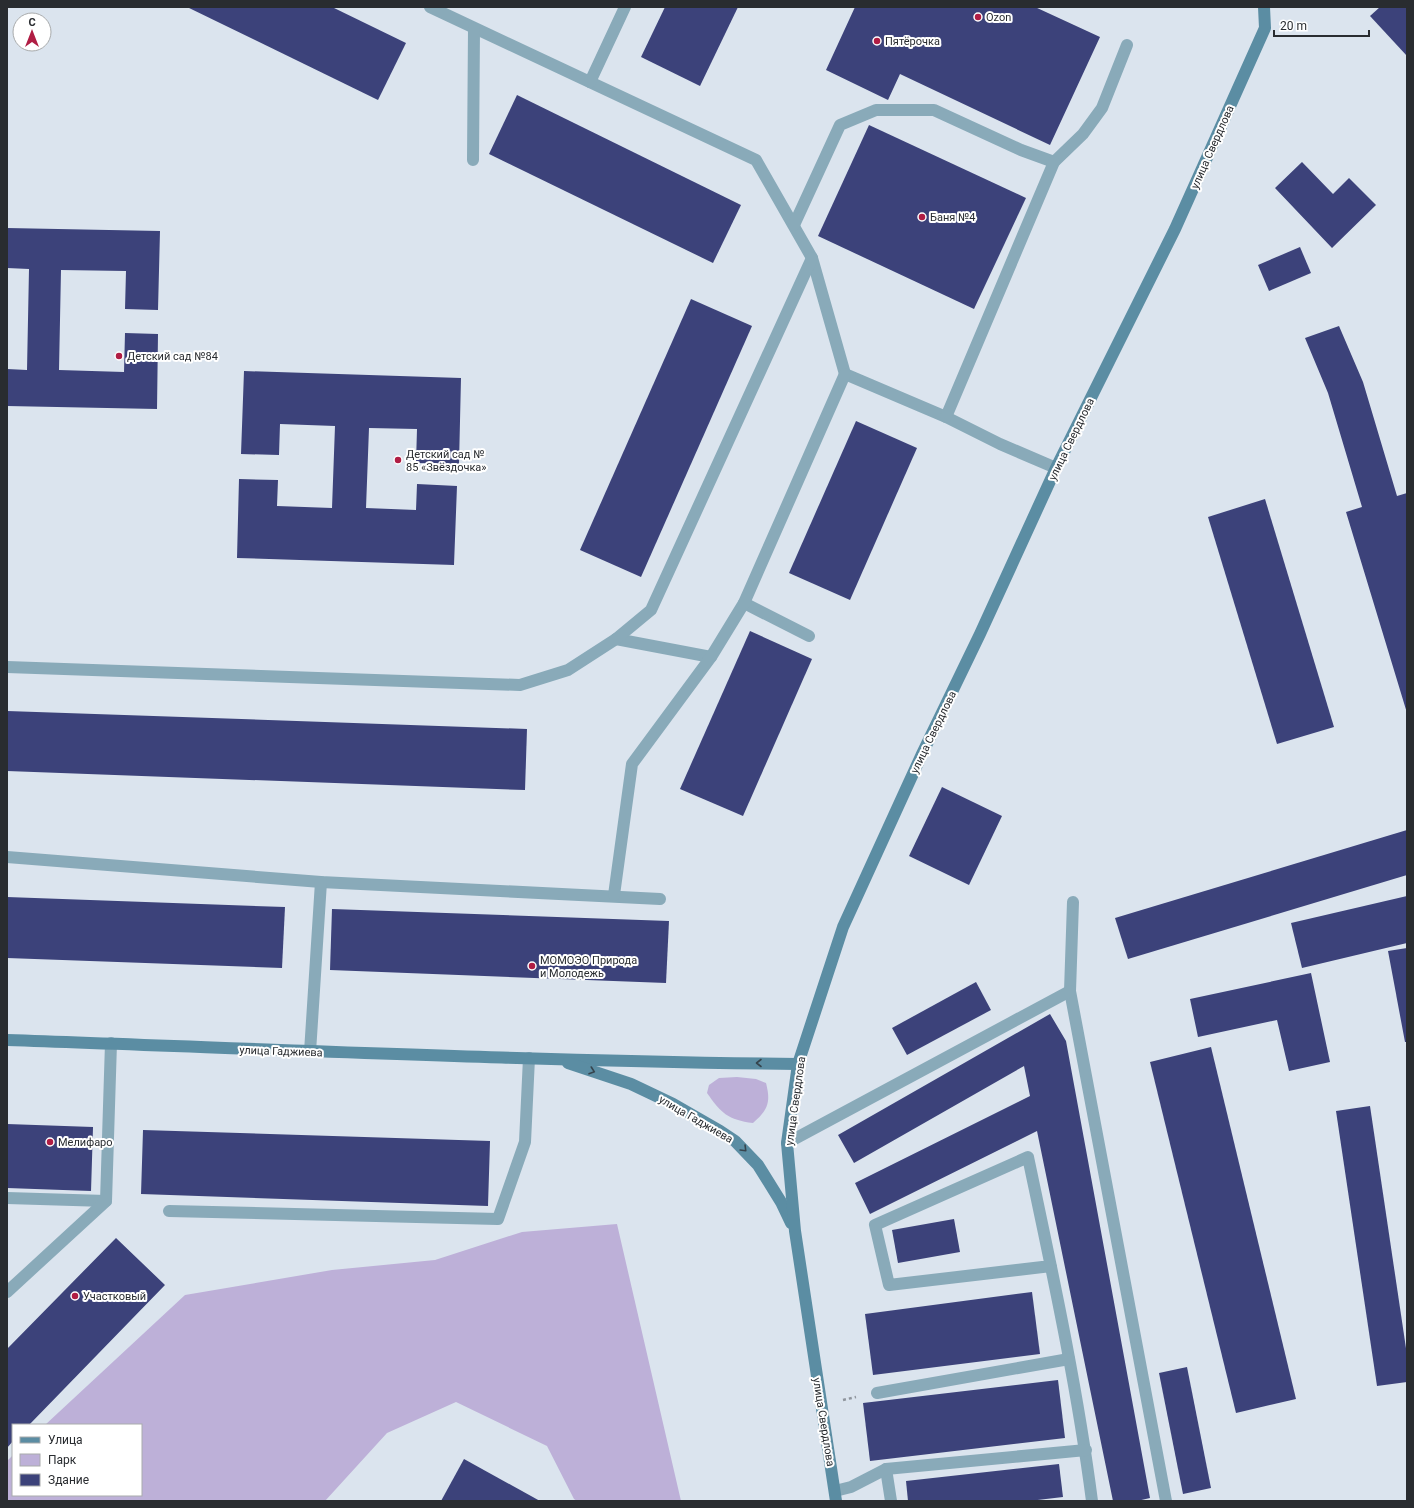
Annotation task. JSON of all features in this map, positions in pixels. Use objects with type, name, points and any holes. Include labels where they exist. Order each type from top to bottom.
[{"type":"street","name":"улица Свердлова","points":[[836,1496],[795,1230],[787,1143],[798,1064],[843,927],[1056,468],[1175,228],[1266,28],[1264,7]]},
{"type":"street","name":"улица Гаджиева","points":[[7,1040],[310,1052],[798,1064]]},
{"type":"street","name":"улица Гаджиева","points":[[556,1058],[631,1084],[679,1107],[735,1141],[758,1165],[781,1202],[795,1230]]},
{"type":"lane","points":[[430,7],[474,29],[756,160],[812,258],[845,374],[744,603],[711,657],[632,764],[614,896]]},
{"type":"lane","points":[[590,82],[625,7]]},
{"type":"lane","points":[[473,160],[474,29]]},
{"type":"lane","points":[[946,417],[1054,162],[1083,134],[1102,108],[1127,45]]},
{"type":"lane","points":[[794,225],[840,126],[876,110],[934,110],[1021,150],[1054,162]]},
{"type":"lane","points":[[7,667],[520,685],[568,670],[616,639],[651,610],[812,258]]},
{"type":"lane","points":[[845,374],[946,417],[1000,444],[1056,468]]},
{"type":"lane","points":[[744,603],[809,636]]},
{"type":"lane","points":[[616,639],[711,657]]},
{"type":"lane","points":[[7,857],[321,882],[660,899]]},
{"type":"lane","points":[[310,1052],[321,882]]},
{"type":"lane","points":[[1073,902],[1070,991],[1166,1501]]},
{"type":"lane","points":[[787,1143],[1070,991]]},
{"type":"lane","points":[[7,1292],[106,1201],[111,1044]]},
{"type":"lane","points":[[169,1211],[498,1219],[524,1142],[529,1058]]},
{"type":"lane","points":[[1051,1266],[889,1285],[875,1225],[1028,1156],[1051,1266],[1086,1450],[1092,1501]]},
{"type":"lane","points":[[7,1198],[106,1201]]},
{"type":"lane","points":[[877,1393],[1069,1360]]},
{"type":"lane","points":[[836,1496],[886,1469],[1086,1450]]},
{"type":"lane","points":[[886,1469],[891,1501]]},
{"type":"path","points":[[821,1404],[877,1393]]},
{"type":"green space","points":[[737,1077],[756,1079],[766,1083],[768,1095],[767,1105],[762,1114],[753,1123],[737,1120],[726,1114],[717,1106],[707,1093],[709,1085],[719,1078]]},
{"type":"green space","points":[[617,1224],[681,1501],[577,1501],[574,1499],[547,1446],[456,1402],[387,1433],[325,1501],[7,1501],[7,1461],[12,1456],[12,1496],[142,1496],[142,1424],[46,1424],[185,1295],[332,1270],[435,1260],[522,1232]]},
{"type":"building","points":[[187,7],[332,7],[406,43],[378,100]]},
{"type":"building","points":[[665,7],[738,7],[700,86],[641,57]]},
{"type":"building","points":[[855,7],[1035,7],[1100,37],[1050,145],[900,74],[888,100],[826,70]]},
{"type":"building","points":[[1380,7],[1407,7],[1407,56],[1370,16]]},
{"type":"building","points":[[517,95],[741,205],[713,263],[489,154]]},
{"type":"building","name":"Баня №4","points":[[869,125],[1026,198],[974,309],[818,236]]},
{"type":"building","points":[[1302,162],[1333,194],[1349,178],[1376,205],[1332,248],[1275,188]]},
{"type":"building","points":[[7,228],[160,231],[158,310],[125,309],[126,271],[61,270],[59,370],[124,372],[125,333],[158,334],[157,409],[7,406],[7,369],[27,370],[29,269],[7,268]]},
{"type":"building","points":[[1300,247],[1311,273],[1269,291],[1258,265]]},
{"type":"building","points":[[691,299],[752,326],[641,577],[580,550]]},
{"type":"building","points":[[1339,326],[1363,382],[1397,496],[1407,493],[1407,713],[1346,512],[1362,507],[1328,393],[1305,338]]},
{"type":"building","points":[[244,371],[461,378],[459,464],[416,463],[417,429],[369,428],[366,508],[416,510],[417,484],[457,486],[454,565],[237,558],[239,479],[278,480],[277,506],[332,508],[335,426],[280,424],[279,455],[241,454]]},
{"type":"building","points":[[856,421],[917,448],[850,600],[789,573]]},
{"type":"building","points":[[1265,499],[1334,727],[1277,744],[1208,517]]},
{"type":"building","points":[[750,631],[812,659],[743,816],[680,789]]},
{"type":"building","points":[[7,711],[527,729],[525,790],[7,771]]},
{"type":"building","points":[[942,787],[1002,816],[969,885],[909,856]]},
{"type":"building","points":[[1407,830],[1407,875],[1128,959],[1115,918]]},
{"type":"building","points":[[1407,896],[1407,943],[1302,968],[1291,923]]},
{"type":"building","points":[[7,897],[285,907],[282,968],[7,958]]},
{"type":"building","points":[[332,909],[669,921],[666,983],[330,970]]},
{"type":"building","points":[[1407,948],[1407,1042],[1405,1042],[1388,951]]},
{"type":"building","points":[[1311,973],[1330,1062],[1289,1071],[1277,1020],[1198,1037],[1190,999]]},
{"type":"building","points":[[976,982],[991,1010],[907,1055],[892,1028]]},
{"type":"building","points":[[1050,1014],[1066,1041],[1150,1498],[1137,1501],[1113,1501],[1037,1131],[870,1214],[855,1183],[1030,1096],[1024,1066],[854,1163],[838,1135]]},
{"type":"building","points":[[1211,1047],[1296,1399],[1236,1413],[1150,1062]]},
{"type":"building","points":[[1370,1106],[1407,1355],[1407,1382],[1377,1386],[1336,1111]]},
{"type":"building","points":[[7,1124],[93,1127],[91,1191],[7,1188]]},
{"type":"building","points":[[143,1130],[490,1141],[488,1206],[141,1194]]},
{"type":"building","points":[[954,1219],[960,1252],[898,1263],[892,1230]]},
{"type":"building","points":[[116,1238],[165,1285],[30,1424],[12,1424],[12,1442],[7,1448],[7,1349]]},
{"type":"building","points":[[1032,1292],[1040,1354],[873,1375],[865,1314]]},
{"type":"building","points":[[1187,1367],[1211,1488],[1183,1494],[1159,1373]]},
{"type":"building","points":[[1058,1380],[1065,1438],[870,1461],[863,1403]]},
{"type":"building","points":[[464,1459],[540,1501],[441,1501]]},
{"type":"building","points":[[1059,1464],[1063,1497],[1029,1501],[908,1501],[906,1481]]},
{"type":"place","name":"Ozon","points":[[978,17]]},
{"type":"place","name":"Пятёрочка","points":[[877,41]]},
{"type":"place","name":"Баня №4","points":[[922,217]]},
{"type":"place","name":"Детский сад №84","points":[[119,356]]},
{"type":"place","name":"Детский сад № 85 «Звёздочка»","points":[[398,460]]},
{"type":"place","name":"МОМОЭО Природа и Молодежь","points":[[532,966]]},
{"type":"place","name":"Мелифаро","points":[[50,1142]]},
{"type":"place","name":"Участковый","points":[[75,1296]]}]
